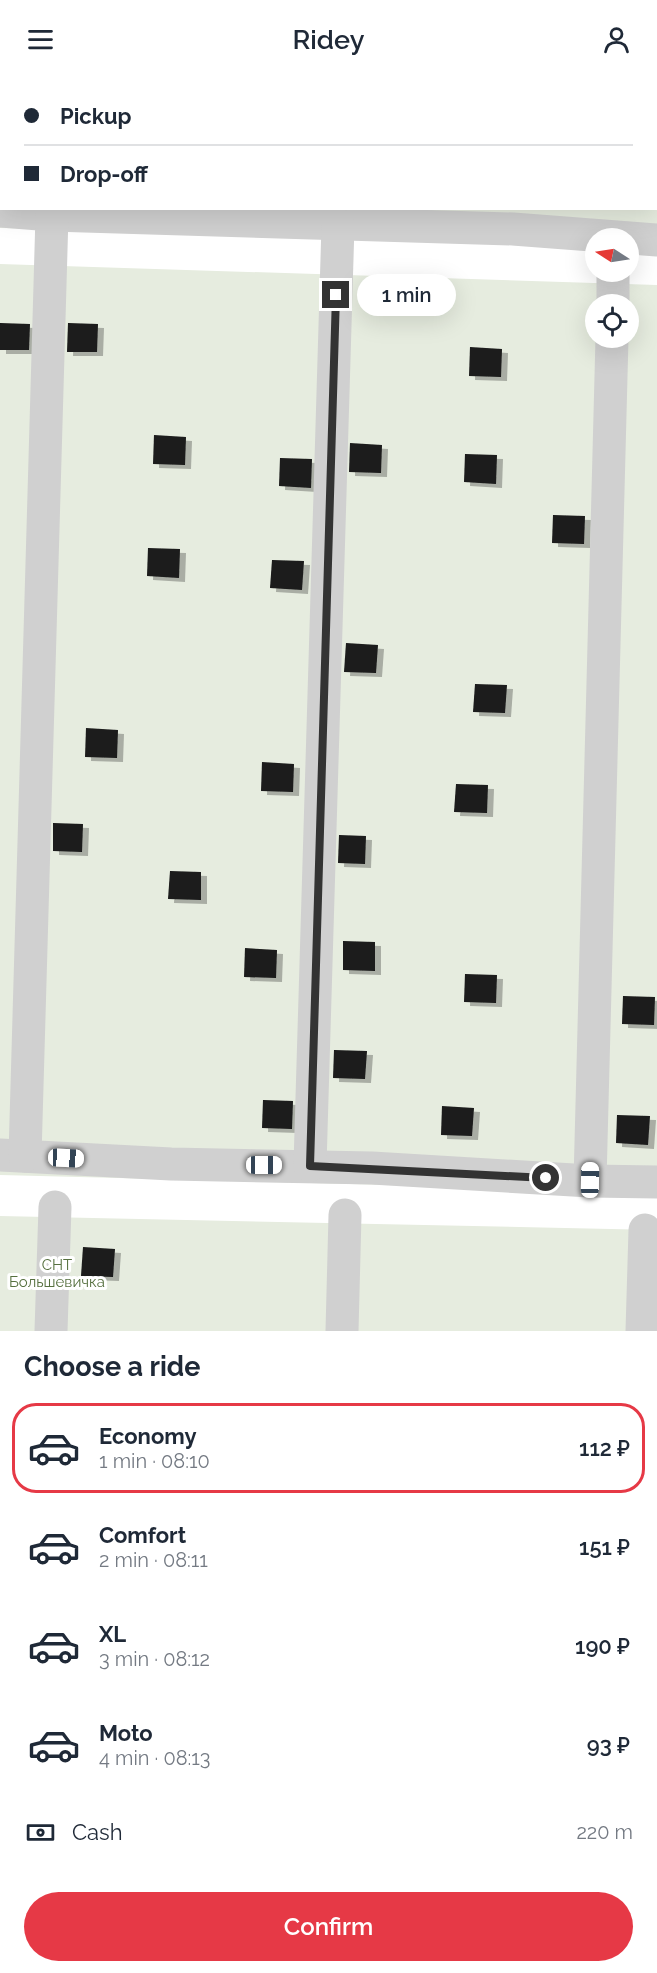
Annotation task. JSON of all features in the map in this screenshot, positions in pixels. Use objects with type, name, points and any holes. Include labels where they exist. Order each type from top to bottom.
[{"type":"lane","points":[[0,211],[52,215],[338,225],[513,219],[585,233]]},
{"type":"lane","points":[[52,215],[12,1156],[171,1164],[310,1166],[657,1182]]},
{"type":"lane","points":[[310,1166],[338,225]]},
{"type":"lane","points":[[639,239],[657,240]]},
{"type":"lane","points":[[590,1180],[612,348]]},
{"type":"lane","points":[[51,1331],[55,1207]]},
{"type":"lane","points":[[342,1331],[345,1215]]},
{"type":"lane","points":[[642,1331],[645,1230]]},
{"type":"green space","points":[[0,210],[657,210],[657,242],[639,242],[639,228],[585,228],[585,240],[0,228]]},
{"type":"green space","points":[[0,264],[657,285],[657,1192],[0,1175]]},
{"type":"green space","name":"СНТ Большевичка","points":[[0,1216],[657,1230],[657,1331],[0,1331]]},
{"type":"building","points":[[0,323],[30,324],[29,350],[0,350]]},
{"type":"building","points":[[68,323],[98,324],[97,352],[67,352]]},
{"type":"building","points":[[470,347],[502,349],[501,377],[469,376]]},
{"type":"building","points":[[154,435],[186,437],[185,465],[153,464]]},
{"type":"building","points":[[350,443],[382,445],[381,473],[349,472]]},
{"type":"building","points":[[465,454],[497,455],[496,484],[464,482]]},
{"type":"building","points":[[280,458],[312,459],[311,488],[279,486]]},
{"type":"building","points":[[553,515],[585,516],[584,544],[552,543]]},
{"type":"building","points":[[148,548],[180,549],[179,578],[147,576]]},
{"type":"building","points":[[272,560],[304,561],[302,590],[270,588]]},
{"type":"building","points":[[346,643],[378,645],[376,673],[344,672]]},
{"type":"building","points":[[475,684],[507,685],[505,713],[473,712]]},
{"type":"building","points":[[86,728],[118,730],[117,758],[85,757]]},
{"type":"building","points":[[262,762],[294,764],[293,792],[261,791]]},
{"type":"building","points":[[456,784],[488,785],[487,813],[454,812]]},
{"type":"building","points":[[53,823],[83,824],[82,852],[53,851]]},
{"type":"building","points":[[339,835],[366,836],[365,864],[338,863]]},
{"type":"building","points":[[170,871],[201,872],[201,900],[168,899]]},
{"type":"building","points":[[343,941],[375,942],[375,971],[343,970]]},
{"type":"building","points":[[245,948],[277,950],[276,978],[244,977]]},
{"type":"building","points":[[465,974],[497,975],[496,1003],[464,1002]]},
{"type":"building","points":[[623,996],[655,997],[654,1025],[622,1024]]},
{"type":"building","points":[[334,1050],[367,1051],[365,1079],[333,1078]]},
{"type":"building","points":[[263,1100],[293,1101],[292,1129],[262,1128]]},
{"type":"building","points":[[442,1106],[474,1108],[472,1136],[441,1135]]},
{"type":"building","points":[[617,1115],[650,1116],[648,1145],[616,1143]]},
{"type":"building","points":[[83,1247],[115,1249],[113,1277],[81,1276]]},
{"type":"route","points":[[336,295],[310,1166],[546,1178]]}]
